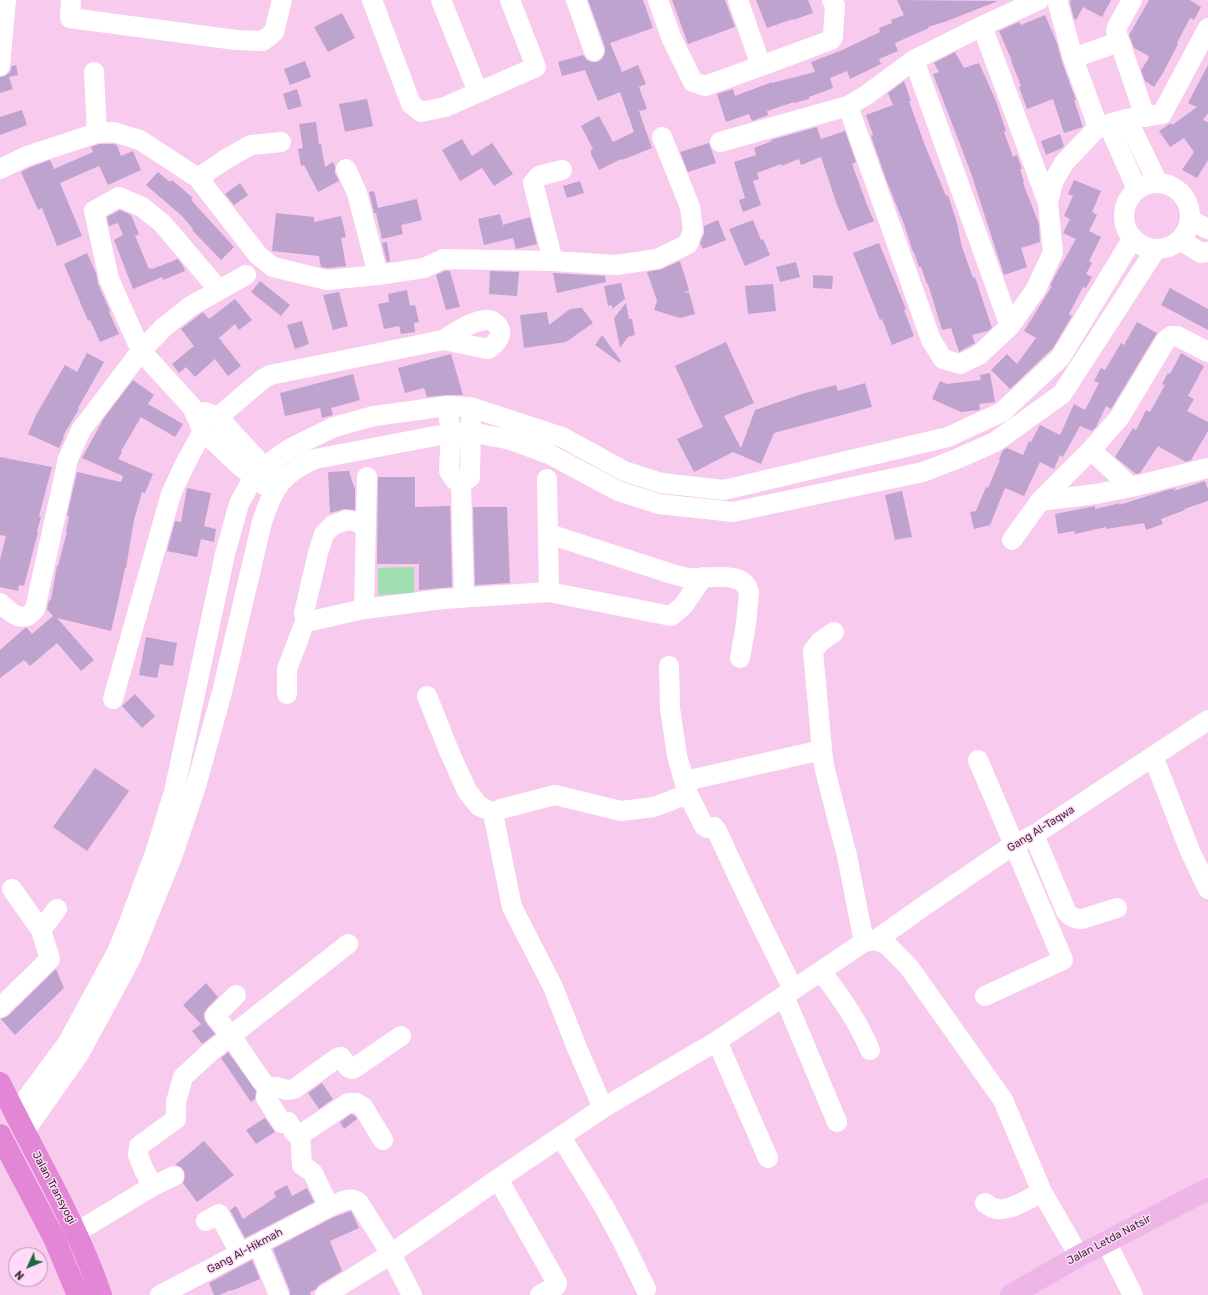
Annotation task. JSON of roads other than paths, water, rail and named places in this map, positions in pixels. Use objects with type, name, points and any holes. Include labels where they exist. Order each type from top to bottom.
[{"type":"highway","name":"Jalan Transyogi","points":[[0,1083],[77,1232],[101,1295]]},
{"type":"highway","points":[[0,1135],[54,1238],[78,1295]]},
{"type":"main road","name":"Jalan Letda Natsir","points":[[1011,1295],[1079,1256],[1208,1189]]},
{"type":"street","points":[[0,66],[6,0]]},
{"type":"street","points":[[71,0],[70,18],[236,40],[263,41],[274,32],[282,0]]},
{"type":"street","points":[[372,0],[411,104],[421,112],[445,107],[536,67],[510,0]]},
{"type":"street","points":[[441,0],[478,92]]},
{"type":"street","points":[[576,0],[594,51]]},
{"type":"street","points":[[658,0],[671,37],[693,82],[705,86],[831,40],[833,37],[839,2]]},
{"type":"street","points":[[738,0],[761,66]]},
{"type":"street","points":[[720,142],[848,106],[865,96],[914,60],[982,26],[1039,0]]},
{"type":"street","points":[[1057,0],[1073,58],[1103,125],[1137,189]]},
{"type":"street","points":[[1132,0],[1116,30],[1136,118],[1158,183]]},
{"type":"street","points":[[848,106],[931,340],[943,359],[960,364],[980,355],[1010,326],[1036,289],[1053,252],[1048,203],[982,26]]},
{"type":"street","points":[[1048,203],[1052,182],[1064,163],[1103,125],[1162,114],[1165,111],[1208,28]]},
{"type":"street","points":[[1073,58],[1119,42]]},
{"type":"street","points":[[914,60],[1010,326]]},
{"type":"street","points":[[94,72],[97,133]]},
{"type":"street","points":[[0,169],[27,156],[97,133],[114,132],[140,140],[198,178],[258,256],[273,267],[327,280],[378,275],[424,268],[443,259],[616,265],[657,259],[688,244],[693,230],[690,207],[662,137]]},
{"type":"street","points":[[198,178],[226,159],[251,145],[281,142]]},
{"type":"street","points":[[346,168],[357,193],[378,275]]},
{"type":"street","points":[[553,262],[533,183],[539,176],[562,170]]},
{"type":"street","points":[[1158,183],[1169,185],[1179,191],[1186,199],[1190,209],[1190,220],[1187,231],[1180,240],[1173,245],[1156,249],[1144,246],[1133,238],[1127,229],[1124,218],[1125,207],[1130,197],[1137,189],[1147,184],[1158,183]]},
{"type":"street","points":[[219,290],[162,223],[142,207],[119,197],[94,211],[109,279],[141,351],[192,407],[203,431],[277,486]]},
{"type":"street","points":[[1190,220],[1208,229]]},
{"type":"street","points":[[135,928],[155,853],[174,792],[225,554],[239,504],[259,473],[290,448],[334,426],[374,416],[447,406],[470,407],[562,437],[624,471],[661,483],[724,490],[948,437],[1002,412],[1060,358],[1133,238]]},
{"type":"street","points":[[1180,240],[1201,253],[1208,252]]},
{"type":"street","points":[[20,1123],[67,1044],[116,952],[135,928],[172,857],[196,786],[222,692],[267,506],[277,486],[300,466],[315,459],[451,433],[471,432],[511,440],[549,454],[618,491],[659,504],[733,512],[923,472],[995,442],[1062,394],[1156,249]]},
{"type":"street","points":[[0,604],[16,616],[30,615],[35,609],[68,459],[81,430],[141,351],[164,327],[191,306],[246,275]]},
{"type":"street","points":[[1012,540],[1040,500],[1091,450],[1118,418],[1166,340],[1171,336],[1177,336],[1208,352]]},
{"type":"street","points":[[218,417],[270,374],[443,340]]},
{"type":"street","points":[[447,406],[451,433],[450,471],[455,480],[461,484]]},
{"type":"street","points":[[192,407],[218,417],[259,473]]},
{"type":"street","points":[[461,484],[470,477],[470,407]]},
{"type":"street","points":[[113,699],[171,494],[203,431]]},
{"type":"street","points":[[948,437],[959,458]]},
{"type":"street","points":[[1091,450],[1131,487]]},
{"type":"street","points":[[1040,500],[1096,494],[1208,468]]},
{"type":"street","points":[[364,609],[367,478]]},
{"type":"street","points":[[779,478],[785,501]]},
{"type":"street","points":[[547,479],[549,592]]},
{"type":"street","points":[[461,484],[464,598]]},
{"type":"street","points":[[287,694],[287,669],[306,619],[304,613],[324,534],[333,525],[347,520],[358,522],[366,529]]},
{"type":"street","points":[[549,534],[672,574],[690,578],[734,578],[742,582],[748,590],[746,624],[740,658]]},
{"type":"street","points":[[306,619],[311,621],[364,609],[443,599],[549,592],[671,616],[683,606],[702,577]]},
{"type":"street","points":[[834,632],[820,642],[813,651],[822,750],[824,766],[870,941],[887,945],[909,967],[1003,1100],[1042,1192],[1079,1256]]},
{"type":"street","points":[[670,666],[671,715],[677,756],[686,788],[704,826],[706,828],[714,827],[717,831],[789,993],[836,1122]]},
{"type":"street","points":[[427,696],[467,791],[479,806],[496,812]]},
{"type":"street","name":"Gang Al-Taqwa","points":[[325,1295],[391,1254],[603,1108],[718,1041],[821,971],[921,908],[1013,845],[1034,834],[1208,720]]},
{"type":"street","points":[[603,1108],[553,987],[512,907],[494,818],[496,812],[501,809],[555,795],[620,811],[654,807],[686,788],[822,750]]},
{"type":"street","points":[[1153,756],[1190,851],[1208,889]]},
{"type":"street","points":[[978,760],[1063,960],[985,996]]},
{"type":"street","points":[[1034,834],[1066,911],[1070,916],[1076,919],[1082,919],[1117,908]]},
{"type":"street","points":[[0,1008],[50,960],[41,930],[12,889]]},
{"type":"street","points":[[41,930],[57,909]]},
{"type":"street","points":[[153,1186],[138,1155],[138,1146],[176,1119],[176,1102],[184,1077],[209,1053],[348,944]]},
{"type":"street","points":[[821,971],[845,1002],[855,1018],[870,1050]]},
{"type":"street","points":[[236,995],[215,1016],[268,1088]]},
{"type":"street","points":[[268,1088],[276,1087],[288,1090],[294,1089],[336,1058],[341,1057],[349,1068],[353,1069],[401,1036]]},
{"type":"street","points":[[718,1041],[768,1158]]},
{"type":"street","points":[[268,1088],[266,1098],[282,1123],[288,1122],[294,1132],[300,1136]]},
{"type":"street","points":[[300,1136],[348,1103],[356,1103],[363,1107],[383,1140]]},
{"type":"street","points":[[300,1136],[302,1165],[313,1173],[329,1206]]},
{"type":"street","points":[[561,1137],[603,1205],[646,1289]]},
{"type":"street","points":[[77,1232],[153,1186],[174,1176]]},
{"type":"street","points":[[498,1179],[558,1283],[556,1286],[540,1295]]},
{"type":"street","points":[[985,1203],[994,1209],[1014,1207],[1042,1192]]},
{"type":"street","name":"Gang Al-Hikmah","points":[[160,1295],[329,1206],[349,1199],[355,1199],[359,1203],[391,1254]]},
{"type":"street","points":[[206,1221],[219,1214],[240,1253]]},
{"type":"street","points":[[1106,1242],[1133,1295]]},
{"type":"street","points":[[258,1244],[279,1295]]},
{"type":"street","points":[[391,1254],[412,1295]]}]
